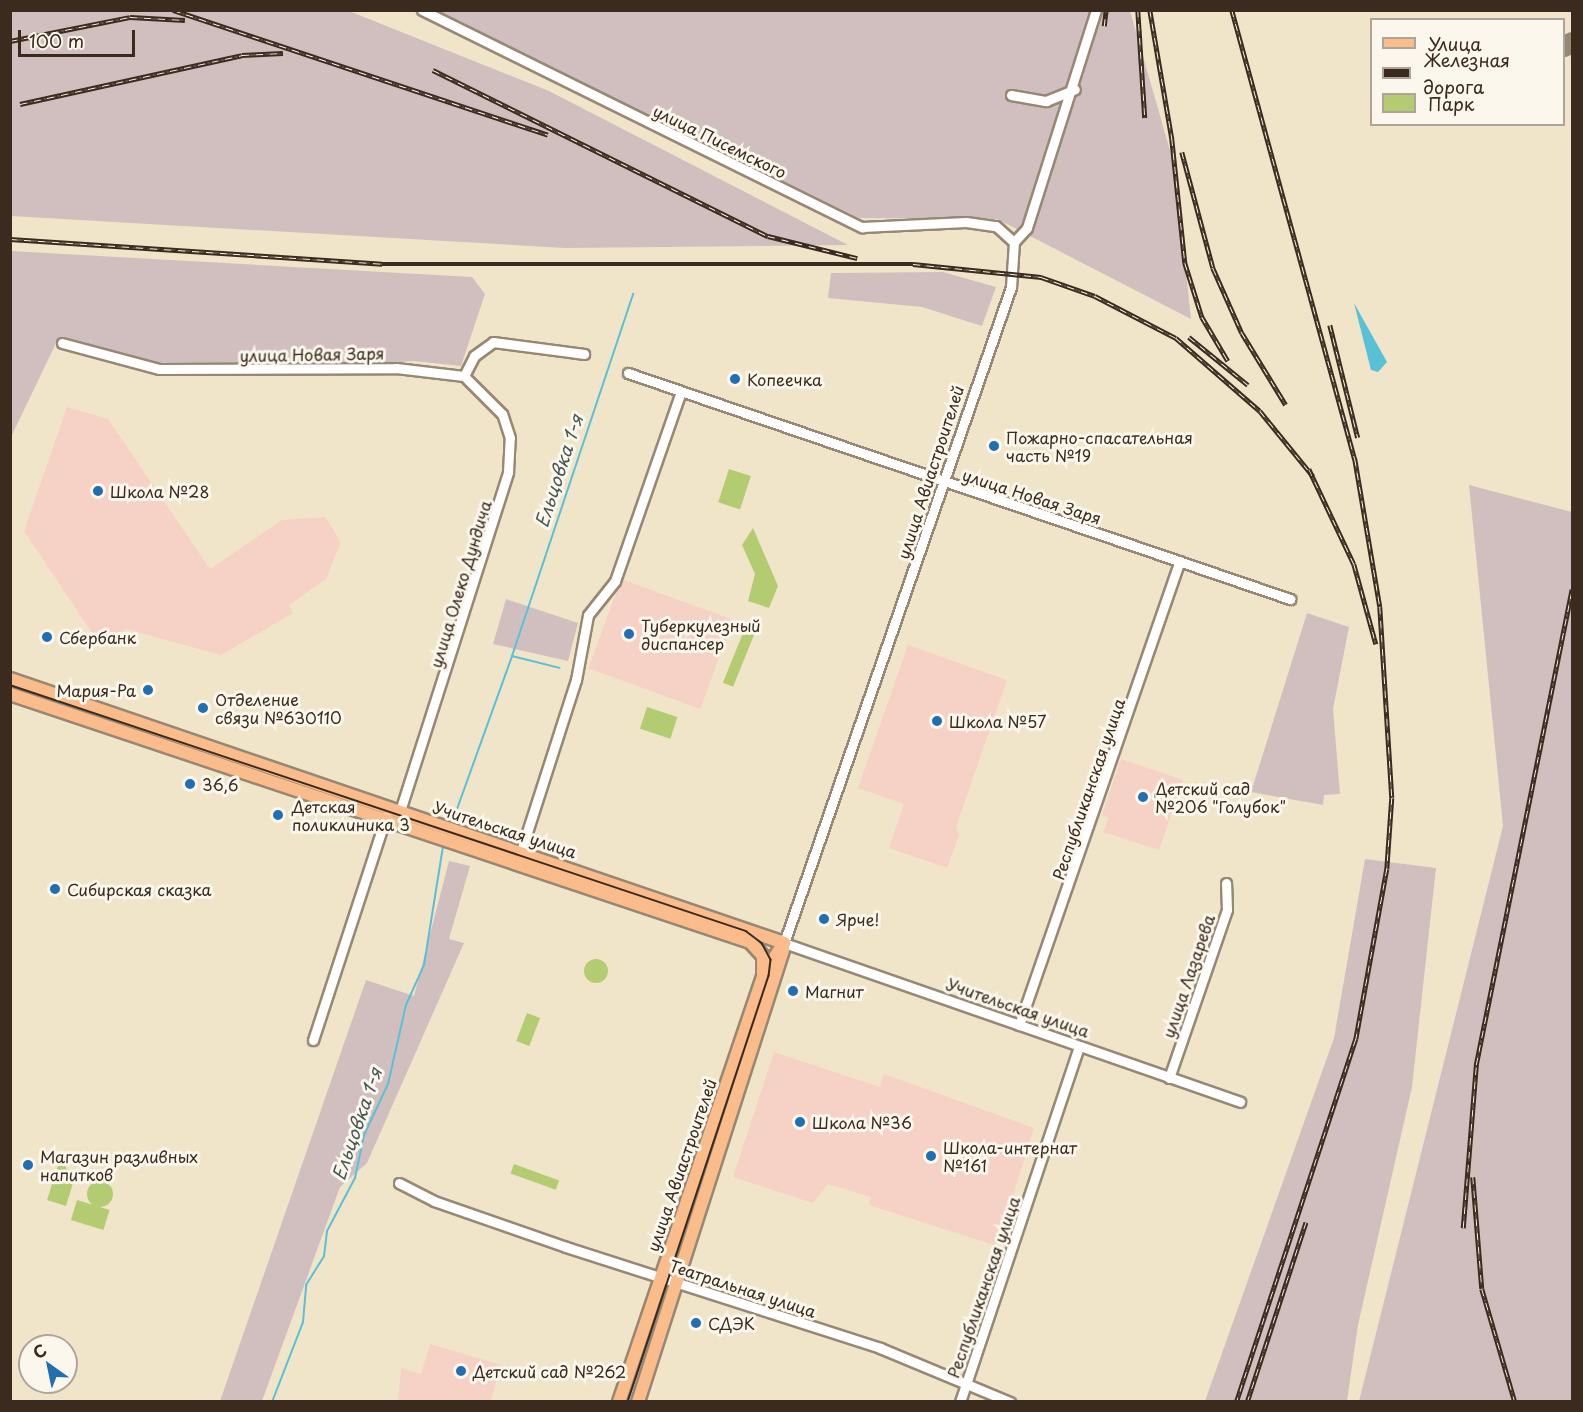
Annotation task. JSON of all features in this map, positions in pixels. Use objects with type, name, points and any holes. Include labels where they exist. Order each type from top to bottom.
[{"type":"main road","name":"Учительская улица","points":[[10,680],[391,813],[757,947],[784,943]]},
{"type":"main road","name":"Учительская улица","points":[[10,694],[520,851],[784,943]]},
{"type":"main road","name":"улица Авиастроителей","points":[[620,1401],[763,976],[784,943]]},
{"type":"main road","name":"улица Авиастроителей","points":[[638,1401],[784,943]]},
{"type":"main road","points":[[757,947],[764,959],[763,976]]},
{"type":"street","name":"улица Писемского","points":[[422,10],[862,227],[966,222],[996,226],[1014,242]]},
{"type":"street","points":[[1014,242],[1027,228],[1075,89],[1096,10]]},
{"type":"street","points":[[1011,95],[1046,101],[1075,89]]},
{"type":"street","name":"улица Авиастроителей","points":[[784,943],[1015,273],[1014,242]]},
{"type":"street","points":[[464,376],[474,356],[494,342],[584,354]]},
{"type":"street","name":"улица Новая Заря","points":[[62,343],[159,369],[396,368],[464,376]]},
{"type":"street","name":"улица Новая Заря","points":[[628,373],[944,484],[1290,598]]},
{"type":"street","name":"улица Олеко Дундича","points":[[313,1040],[508,472],[510,438],[502,414],[464,376]]},
{"type":"street","points":[[520,851],[576,680],[588,615],[615,581],[681,392]]},
{"type":"street","name":"Республиканская улица","points":[[1019,1025],[1180,561]]},
{"type":"street","name":"улица Лазарева","points":[[1169,1078],[1227,910],[1226,883]]},
{"type":"street","name":"Учительская улица","points":[[784,943],[1240,1102]]},
{"type":"street","name":"Республиканская улица","points":[[960,1401],[1079,1046]]},
{"type":"street","name":"Театральная улица","points":[[399,1183],[434,1201],[661,1278],[880,1348],[1010,1401]]},
{"type":"shaded area","points":[[10,11],[349,11],[549,91],[848,245],[565,248],[11,216]]},
{"type":"shaded area","points":[[438,11],[1130,11],[1175,168],[1191,319],[997,219],[859,218]]},
{"type":"shaded area","points":[[11,251],[472,277],[485,294],[461,366],[413,361],[292,370],[167,366],[59,337],[11,437]]},
{"type":"shaded area","points":[[943,272],[996,287],[982,326],[922,307],[828,298],[831,273]]},
{"type":"shaded area","name":"Школа №28","points":[[67,407],[108,419],[210,569],[282,520],[325,517],[341,542],[326,579],[289,605],[293,613],[221,655],[126,629],[100,645],[24,531]]},
{"type":"shaded area","points":[[1469,485],[1572,512],[1572,1401],[1359,1401],[1503,826]]},
{"type":"shaded area","points":[[621,579],[733,620],[700,709],[589,668]]},
{"type":"shaded area","points":[[506,599],[578,623],[568,661],[493,644]]},
{"type":"shaded area","points":[[1307,613],[1349,627],[1333,709],[1340,794],[1324,795],[1323,805],[1251,792]]},
{"type":"shaded area","name":"Школа №57","points":[[908,645],[1007,680],[956,827],[959,835],[947,868],[889,848],[904,804],[858,788]]},
{"type":"shaded area","name":"Детский сад №206 \"Голубок\"","points":[[1121,759],[1183,780],[1159,850],[1103,832],[1109,818],[1102,815]]},
{"type":"shaded area","points":[[1365,859],[1436,868],[1412,1087],[1358,1325],[1347,1401],[1205,1401],[1334,1038]]},
{"type":"shaded area","points":[[449,861],[470,866],[449,939],[464,943],[367,1163],[340,1187],[262,1401],[220,1401],[366,980],[414,996]]},
{"type":"shaded area","name":"Школа-интернат №161","points":[[774,1052],[880,1087],[884,1074],[1034,1128],[997,1246],[869,1205],[871,1197],[828,1184],[813,1203],[733,1177]]},
{"type":"shaded area","name":"Детский сад №262","points":[[430,1344],[501,1365],[491,1401],[398,1401],[401,1368],[421,1374]]},
{"type":"green space","points":[[729,469],[751,476],[740,509],[718,502]]},
{"type":"green space","points":[[753,528],[778,586],[769,608],[748,601],[755,574],[742,545]]},
{"type":"green space","points":[[745,628],[755,632],[733,687],[723,683]]},
{"type":"green space","points":[[647,707],[677,717],[670,739],[640,729]]},
{"type":"green space","points":[[596,959],[601,960],[607,966],[607,976],[601,982],[596,983],[591,982],[585,976],[584,971],[585,966],[591,960]]},
{"type":"green space","points":[[527,1013],[540,1018],[529,1046],[516,1041]]},
{"type":"green space","points":[[61,1156],[73,1183],[66,1206],[47,1200]]},
{"type":"green space","points":[[514,1164],[559,1180],[556,1190],[511,1173]]},
{"type":"green space","points":[[100,1181],[109,1185],[113,1194],[109,1203],[100,1207],[91,1203],[87,1194],[91,1185]]},
{"type":"green space","points":[[77,1200],[110,1210],[103,1230],[71,1220]]},
{"type":"water","points":[[1354,303],[1387,362],[1378,372],[1371,370]]},
{"type":"waterway","name":"Ельцовка 1-я","points":[[512,656],[633,294]]},
{"type":"waterway","name":"Ельцовка 1-я","points":[[457,809],[512,656],[560,668]]},
{"type":"waterway","name":"Ельцовка 1-я","points":[[272,1402],[303,1322],[306,1285],[324,1256],[327,1231],[355,1178],[364,1135],[388,1084],[406,1005],[424,965],[443,847]]},
{"type":"taxiway","points":[[1565,46],[1572,42]]},
{"type":"tram line","points":[[10,685],[746,931],[762,943],[771,960],[769,976],[628,1402]]},
{"type":"railway","points":[[173,10],[548,135]]},
{"type":"railway","points":[[1104,26],[1106,10]]},
{"type":"railway","points":[[1138,10],[1145,118]]},
{"type":"railway","points":[[1150,10],[1172,139],[1185,263],[1202,317],[1228,361]]},
{"type":"railway","points":[[1232,10],[1355,459],[1380,607],[1392,798],[1387,869],[1356,1039],[1237,1402]]},
{"type":"railway","points":[[10,41],[130,17],[185,20]]},
{"type":"railway","points":[[20,104],[242,55],[283,53]]},
{"type":"railway","points":[[433,70],[768,236],[857,258]]},
{"type":"railway","points":[[1182,152],[1213,268],[1242,333],[1286,405]]},
{"type":"railway","points":[[10,239],[382,264],[913,264],[1041,277],[1095,296],[1176,338],[1260,411],[1313,476]]},
{"type":"railway","points":[[1330,325],[1358,438]]},
{"type":"railway","points":[[1189,337],[1248,385]]},
{"type":"railway","points":[[1309,469],[1354,564],[1376,644]]},
{"type":"railway","points":[[1463,1228],[1476,1065],[1572,590]]},
{"type":"railway","points":[[1473,1177],[1482,1289],[1515,1402]]},
{"type":"railway","points":[[1247,1402],[1306,1222]]},
{"type":"place","name":"Копеечка","points":[[735,379]]},
{"type":"place","name":"Пожарно-спасательная часть №19","points":[[994,446]]},
{"type":"place","name":"Школа №28","points":[[98,491]]},
{"type":"place","name":"Туберкулезный диспансер","points":[[629,634]]},
{"type":"place","name":"Сбербанк","points":[[47,637]]},
{"type":"place","name":"Мария-Ра","points":[[148,690]]},
{"type":"place","name":"Отделение связи №630110","points":[[203,708]]},
{"type":"place","name":"Школа №57","points":[[937,721]]},
{"type":"place","name":"36,6","points":[[190,784]]},
{"type":"place","name":"Детский сад №206 \"Голубок\"","points":[[1143,797]]},
{"type":"place","name":"Детская поликлиника 3","points":[[278,815]]},
{"type":"place","name":"Сибирская сказка","points":[[55,889]]},
{"type":"place","name":"Ярче!","points":[[824,919]]},
{"type":"place","name":"Магнит","points":[[793,991]]},
{"type":"place","name":"Школа №36","points":[[800,1122]]},
{"type":"place","name":"Школа-интернат №161","points":[[931,1156]]},
{"type":"place","name":"Магазин разливных напитков","points":[[28,1165]]},
{"type":"place","name":"СДЭК","points":[[696,1323]]},
{"type":"place","name":"Детский сад №262","points":[[461,1371]]}]
